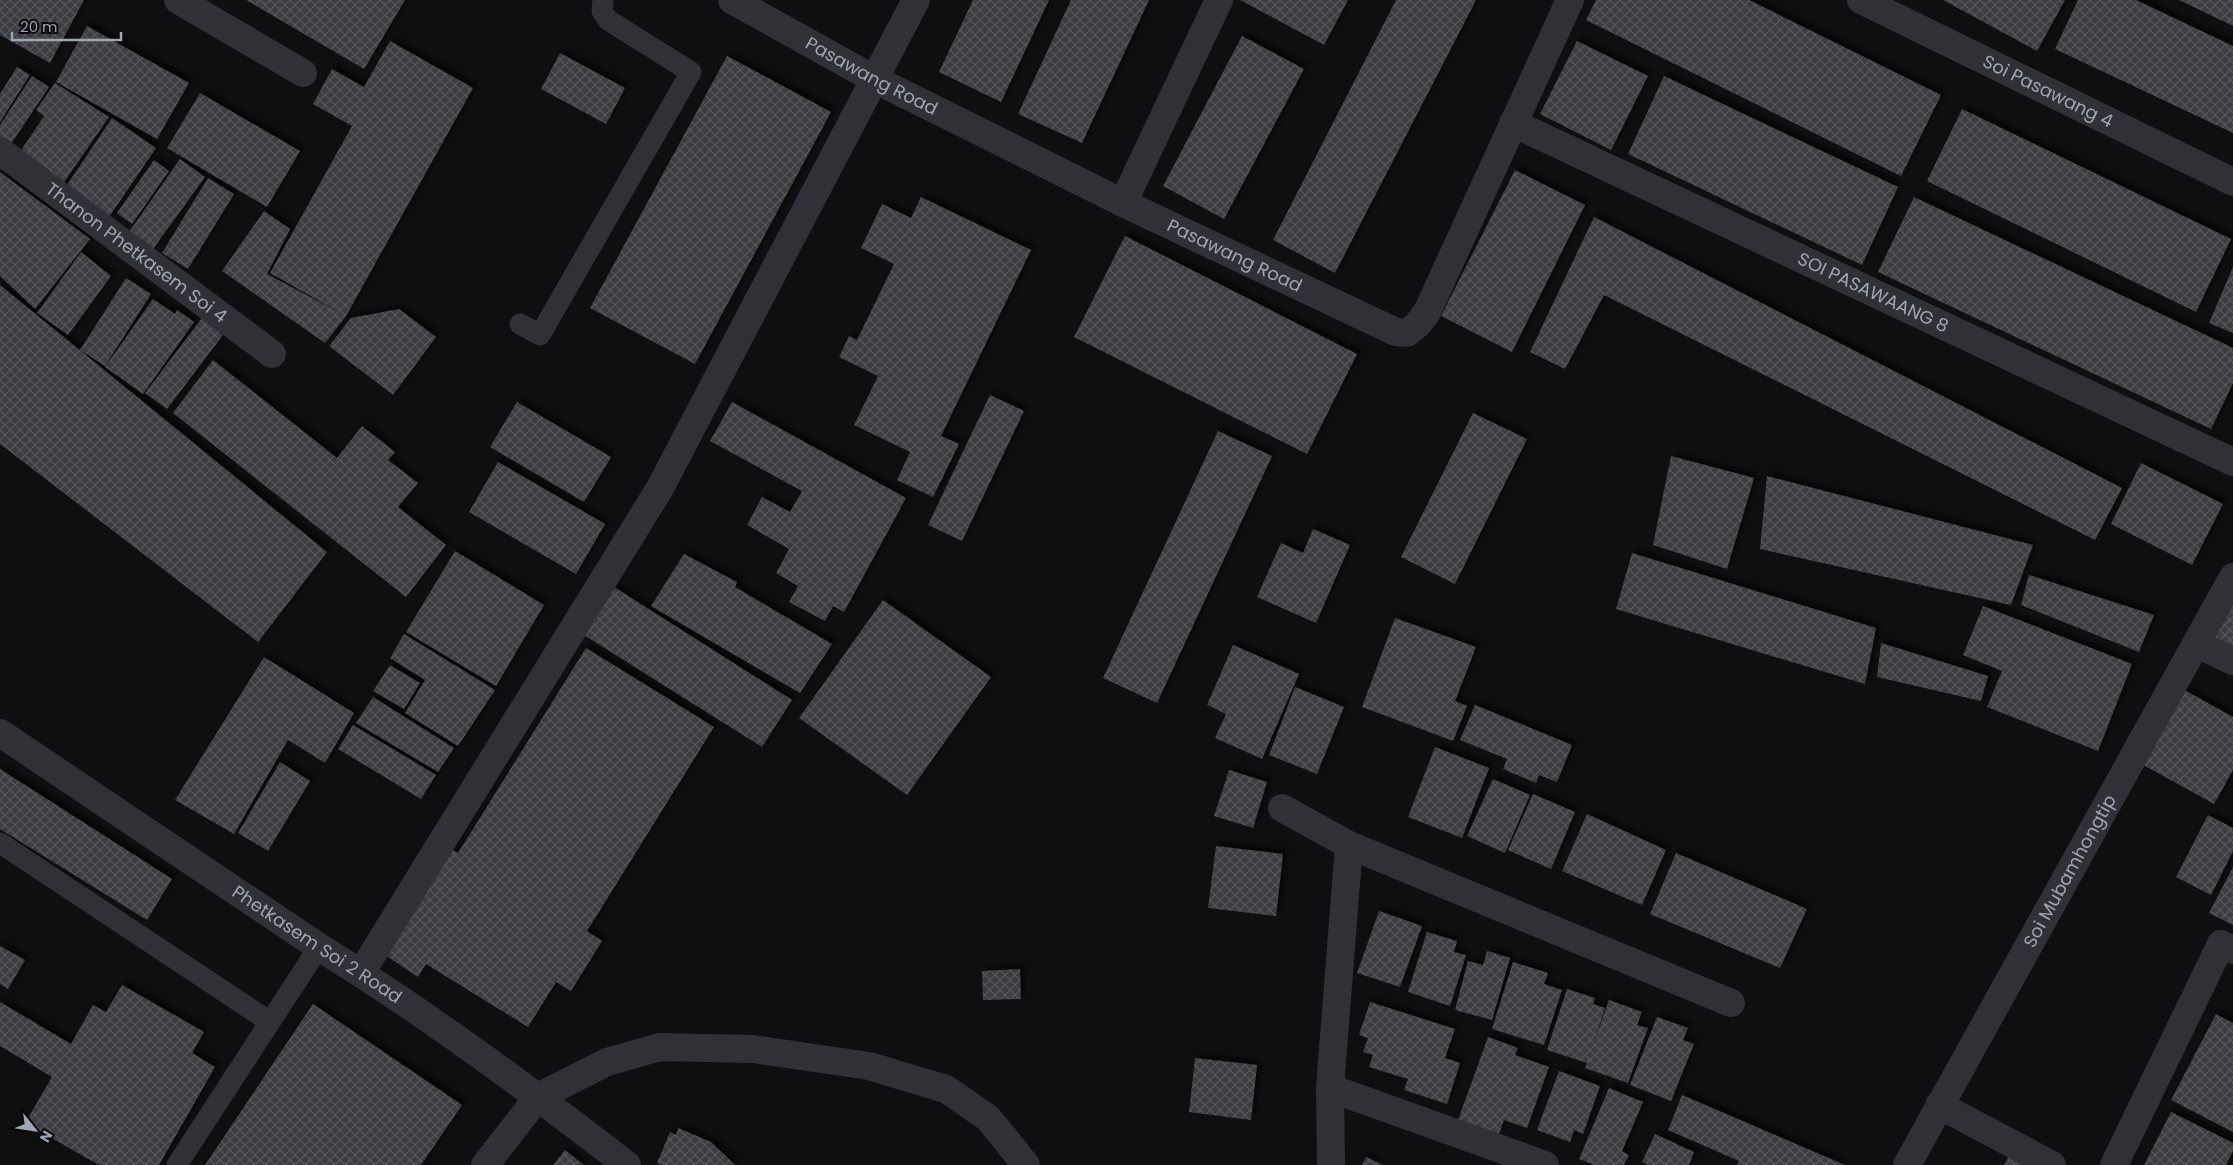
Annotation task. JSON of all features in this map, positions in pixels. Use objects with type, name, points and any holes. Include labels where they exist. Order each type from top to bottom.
[{"type":"street","points":[[178,0],[303,73]]},
{"type":"street","name":"Pasawang Road","points":[[732,0],[874,79],[1123,203],[1396,332],[1407,333],[1418,324],[1427,312],[1570,0]]},
{"type":"street","points":[[361,973],[660,488],[916,0]]},
{"type":"street","points":[[1123,203],[1219,0]]},
{"type":"street","name":"Soi Pasawang 4","points":[[1861,0],[2233,182]]},
{"type":"street","name":"SOI PASAWAANG 8","points":[[1513,123],[2233,462]]},
{"type":"street","name":"Thanon Phetkasem Soi 4","points":[[0,151],[272,354]]},
{"type":"street","name":"Soi Mubamhongtip","points":[[1908,1165],[1939,1105],[2233,577]]},
{"type":"street","points":[[2197,644],[2233,661]]},
{"type":"street","name":"Phetkasem Soi 2 Road","points":[[0,733],[319,947],[361,973],[538,1097],[627,1165]]},
{"type":"street","points":[[1282,808],[1349,845],[1731,1004]]},
{"type":"street","points":[[1331,1165],[1330,1088],[1349,845]]},
{"type":"street","points":[[2114,1165],[2221,944],[2233,950]]},
{"type":"street","points":[[485,1165],[538,1097],[607,1062],[660,1046],[753,1049],[869,1066],[946,1089],[988,1118],[1026,1165]]},
{"type":"street","points":[[1330,1088],[1545,1165]]},
{"type":"street","points":[[1939,1105],[2052,1165]]},
{"type":"lane","points":[[520,324],[540,335],[692,72],[608,20],[602,12],[603,0]]},
{"type":"lane","points":[[0,843],[270,1022]]},
{"type":"lane","points":[[177,1165],[319,947]]},
{"type":"building","points":[[0,0],[84,0],[50,63],[0,35]]},
{"type":"building","points":[[246,0],[405,0],[364,69]]},
{"type":"building","points":[[973,0],[1049,0],[1001,102],[939,72]]},
{"type":"building","points":[[1071,0],[1149,0],[1082,143],[1018,114]]},
{"type":"building","points":[[1240,0],[1348,0],[1324,45]]},
{"type":"building","points":[[1396,0],[1476,0],[1335,273],[1273,240]]},
{"type":"building","points":[[1596,0],[1749,0],[1941,95],[1901,176],[1586,20]]},
{"type":"building","points":[[1943,0],[2065,0],[2037,51]]},
{"type":"building","points":[[2078,0],[2136,0],[2233,46],[2233,133],[2055,49]]},
{"type":"building","points":[[2179,0],[2233,0],[2233,26]]},
{"type":"building","points":[[87,26],[189,83],[157,139],[56,82]]},
{"type":"building","points":[[1242,36],[1304,69],[1224,219],[1163,186]]},
{"type":"building","points":[[390,41],[473,88],[346,316],[325,343],[222,271],[264,211],[290,229],[267,274],[344,315],[270,273],[352,126],[313,104],[332,69],[364,87]]},
{"type":"building","points":[[1577,41],[1648,76],[1611,150],[1540,114]]},
{"type":"building","points":[[560,53],[625,88],[606,124],[541,89]]},
{"type":"building","points":[[727,56],[831,112],[695,364],[590,308]]},
{"type":"building","points":[[17,67],[30,75],[0,122],[0,94]]},
{"type":"building","points":[[32,76],[49,87],[11,144],[0,137],[0,125]]},
{"type":"building","points":[[1664,76],[1898,187],[1862,265],[1628,154]]},
{"type":"building","points":[[55,83],[109,117],[60,188],[16,158],[44,116],[36,110]]},
{"type":"building","points":[[200,93],[300,151],[267,207],[167,148]]},
{"type":"building","points":[[1962,109],[2231,239],[2196,312],[1927,181]]},
{"type":"building","points":[[112,118],[156,148],[107,220],[63,191]]},
{"type":"building","points":[[180,159],[205,177],[153,249],[129,232]]},
{"type":"building","points":[[154,160],[169,171],[132,224],[117,213]]},
{"type":"building","points":[[1515,170],[1585,205],[1512,352],[1441,316]]},
{"type":"building","points":[[0,172],[90,239],[35,309],[0,276]]},
{"type":"building","points":[[208,178],[234,194],[188,269],[162,253]]},
{"type":"building","points":[[921,197],[1031,250],[941,436],[959,444],[933,497],[897,480],[910,452],[854,425],[878,376],[839,357],[849,336],[857,340],[894,264],[861,248],[882,204],[911,218]]},
{"type":"building","points":[[1914,197],[2233,348],[2233,383],[2211,429],[1878,272]]},
{"type":"building","points":[[1594,217],[2122,488],[2095,540],[1604,295],[1565,369],[1530,352]]},
{"type":"building","points":[[1125,236],[1357,354],[1307,454],[1074,337]]},
{"type":"building","points":[[81,252],[111,276],[68,335],[37,313]]},
{"type":"building","points":[[2233,267],[2233,333],[2209,323]]},
{"type":"building","points":[[126,278],[151,294],[105,366],[80,350]]},
{"type":"building","points":[[0,285],[327,552],[258,642],[0,444]]},
{"type":"building","points":[[153,299],[175,314],[177,310],[194,322],[143,394],[105,367]]},
{"type":"building","points":[[399,309],[436,337],[393,395],[329,346],[351,318]]},
{"type":"building","points":[[202,318],[223,335],[167,409],[145,393]]},
{"type":"building","points":[[213,360],[337,458],[362,426],[395,452],[388,460],[418,483],[398,507],[446,545],[406,597],[173,413]]},
{"type":"building","points":[[990,395],[1024,411],[962,541],[928,525]]},
{"type":"building","points":[[517,402],[611,457],[584,502],[490,447]]},
{"type":"building","points":[[732,402],[906,498],[844,612],[833,606],[825,621],[789,602],[798,586],[776,573],[789,549],[747,525],[762,497],[790,512],[802,491],[710,441]]},
{"type":"building","points":[[1473,413],[1527,439],[1455,584],[1401,557]]},
{"type":"building","points":[[1218,431],[1272,456],[1157,703],[1103,678]]},
{"type":"building","points":[[1671,456],[1754,478],[1727,569],[1653,545]]},
{"type":"building","points":[[498,462],[605,524],[576,574],[469,512]]},
{"type":"building","points":[[2141,463],[2223,504],[2192,565],[2111,524]]},
{"type":"building","points":[[1767,476],[2033,545],[2011,605],[1760,549]]},
{"type":"building","points":[[1313,529],[1350,545],[1316,623],[1257,597],[1281,543],[1303,553]]},
{"type":"building","points":[[455,551],[544,605],[496,686],[406,632]]},
{"type":"building","points":[[1632,553],[1876,628],[1865,684],[1616,609]]},
{"type":"building","points":[[684,554],[737,582],[735,587],[832,644],[800,693],[651,606]]},
{"type":"building","points":[[2029,575],[2154,615],[2139,652],[2021,605]]},
{"type":"building","points":[[614,587],[792,700],[762,747],[584,635]]},
{"type":"building","points":[[2233,593],[2233,654],[2212,646]]},
{"type":"building","points":[[883,600],[991,677],[907,795],[799,718]]},
{"type":"building","points":[[1983,606],[2132,664],[2098,751],[1987,707],[2002,671],[1963,655]]},
{"type":"building","points":[[1395,618],[1476,647],[1455,701],[1467,706],[1453,741],[1362,707]]},
{"type":"building","points":[[404,634],[495,690],[458,746],[405,713],[425,680],[390,658]]},
{"type":"building","points":[[1881,643],[1988,676],[1981,701],[1877,677]]},
{"type":"building","points":[[1233,645],[1299,674],[1262,759],[1215,738],[1226,714],[1207,705]]},
{"type":"building","points":[[586,648],[714,727],[587,931],[602,941],[571,991],[556,982],[528,1027],[426,964],[418,977],[385,955],[450,848],[458,853]]},
{"type":"building","points":[[264,657],[354,713],[325,763],[288,740],[234,834],[175,800]]},
{"type":"building","points":[[390,665],[420,683],[404,709],[373,691]]},
{"type":"building","points":[[1295,687],[1344,707],[1317,774],[1269,755]]},
{"type":"building","points":[[2179,687],[2233,717],[2233,770],[2214,804],[2138,762]]},
{"type":"building","points":[[373,697],[454,748],[438,772],[356,723]]},
{"type":"building","points":[[1475,705],[1572,745],[1557,782],[1539,775],[1536,783],[1503,769],[1507,759],[1460,740]]},
{"type":"building","points":[[353,725],[436,775],[421,799],[338,749]]},
{"type":"building","points":[[1435,747],[1489,768],[1462,838],[1408,817]]},
{"type":"building","points":[[280,762],[310,781],[268,851],[238,833]]},
{"type":"building","points":[[0,769],[172,879],[147,920],[0,829]]},
{"type":"building","points":[[1229,770],[1267,782],[1253,828],[1214,816]]},
{"type":"building","points":[[1493,779],[1530,795],[1505,853],[1467,836]]},
{"type":"building","points":[[1533,794],[1575,812],[1551,869],[1508,850]]},
{"type":"building","points":[[1587,814],[1666,850],[1642,905],[1562,871]]},
{"type":"building","points":[[2208,815],[2233,828],[2233,851],[2211,895],[2176,877]]},
{"type":"building","points":[[1216,846],[1283,854],[1276,916],[1208,908]]},
{"type":"building","points":[[1676,853],[1807,909],[1780,968],[1650,914]]},
{"type":"building","points":[[2233,867],[2233,925],[2209,913]]},
{"type":"building","points":[[1379,911],[1422,926],[1400,987],[1357,973]]},
{"type":"building","points":[[1427,932],[1457,941],[1454,952],[1466,955],[1450,1006],[1408,992]]},
{"type":"building","points":[[0,946],[25,960],[8,989],[0,984]]},
{"type":"building","points":[[1487,951],[1510,958],[1492,1020],[1455,1010],[1468,961],[1483,965]]},
{"type":"building","points":[[1513,962],[1548,973],[1544,984],[1562,990],[1544,1045],[1492,1029]]},
{"type":"building","points":[[1020,969],[1021,999],[983,1000],[982,971]]},
{"type":"building","points":[[122,985],[204,1032],[192,1053],[215,1067],[159,1165],[99,1165],[25,1123],[52,1077],[0,1046],[0,1002],[71,1044],[93,1005],[106,1012]]},
{"type":"building","points":[[1567,989],[1595,998],[1593,1004],[1605,1008],[1593,1045],[1609,1000],[1642,1012],[1637,1025],[1648,1028],[1628,1083],[1585,1068],[1587,1063],[1547,1050]]},
{"type":"building","points":[[1370,1002],[1455,1029],[1445,1058],[1460,1063],[1447,1104],[1404,1090],[1408,1079],[1369,1067],[1373,1055],[1363,1052],[1368,1038],[1359,1035]]},
{"type":"building","points":[[313,1004],[462,1105],[421,1165],[205,1165]]},
{"type":"building","points":[[2216,1014],[2233,1023],[2233,1132],[2171,1100]]},
{"type":"building","points":[[1657,1017],[1688,1028],[1683,1040],[1694,1044],[1671,1101],[1630,1085]]},
{"type":"building","points":[[1488,1037],[1518,1048],[1515,1055],[1549,1067],[1527,1128],[1504,1120],[1499,1134],[1458,1120]]},
{"type":"building","points":[[1195,1058],[1257,1065],[1251,1120],[1189,1112]]},
{"type":"building","points":[[1559,1071],[1600,1086],[1583,1134],[1574,1130],[1570,1142],[1537,1130]]},
{"type":"building","points":[[1609,1088],[1643,1102],[1622,1151],[1629,1155],[1624,1165],[1594,1165],[1579,1159]]},
{"type":"building","points":[[1682,1095],[1845,1165],[1737,1165],[1739,1161],[1668,1130]]},
{"type":"building","points":[[2171,1112],[2233,1143],[2233,1151],[2226,1165],[2144,1165]]},
{"type":"building","points":[[678,1128],[711,1142],[735,1165],[661,1165],[657,1163],[670,1132],[676,1135]]},
{"type":"building","points":[[1655,1134],[1694,1152],[1689,1165],[1648,1165],[1642,1162]]},
{"type":"building","points":[[565,1150],[584,1165],[553,1165]]},
{"type":"building","points":[[2012,1150],[2040,1165],[2004,1165]]},
{"type":"building","points":[[1366,1157],[1383,1165],[1362,1165]]}]
